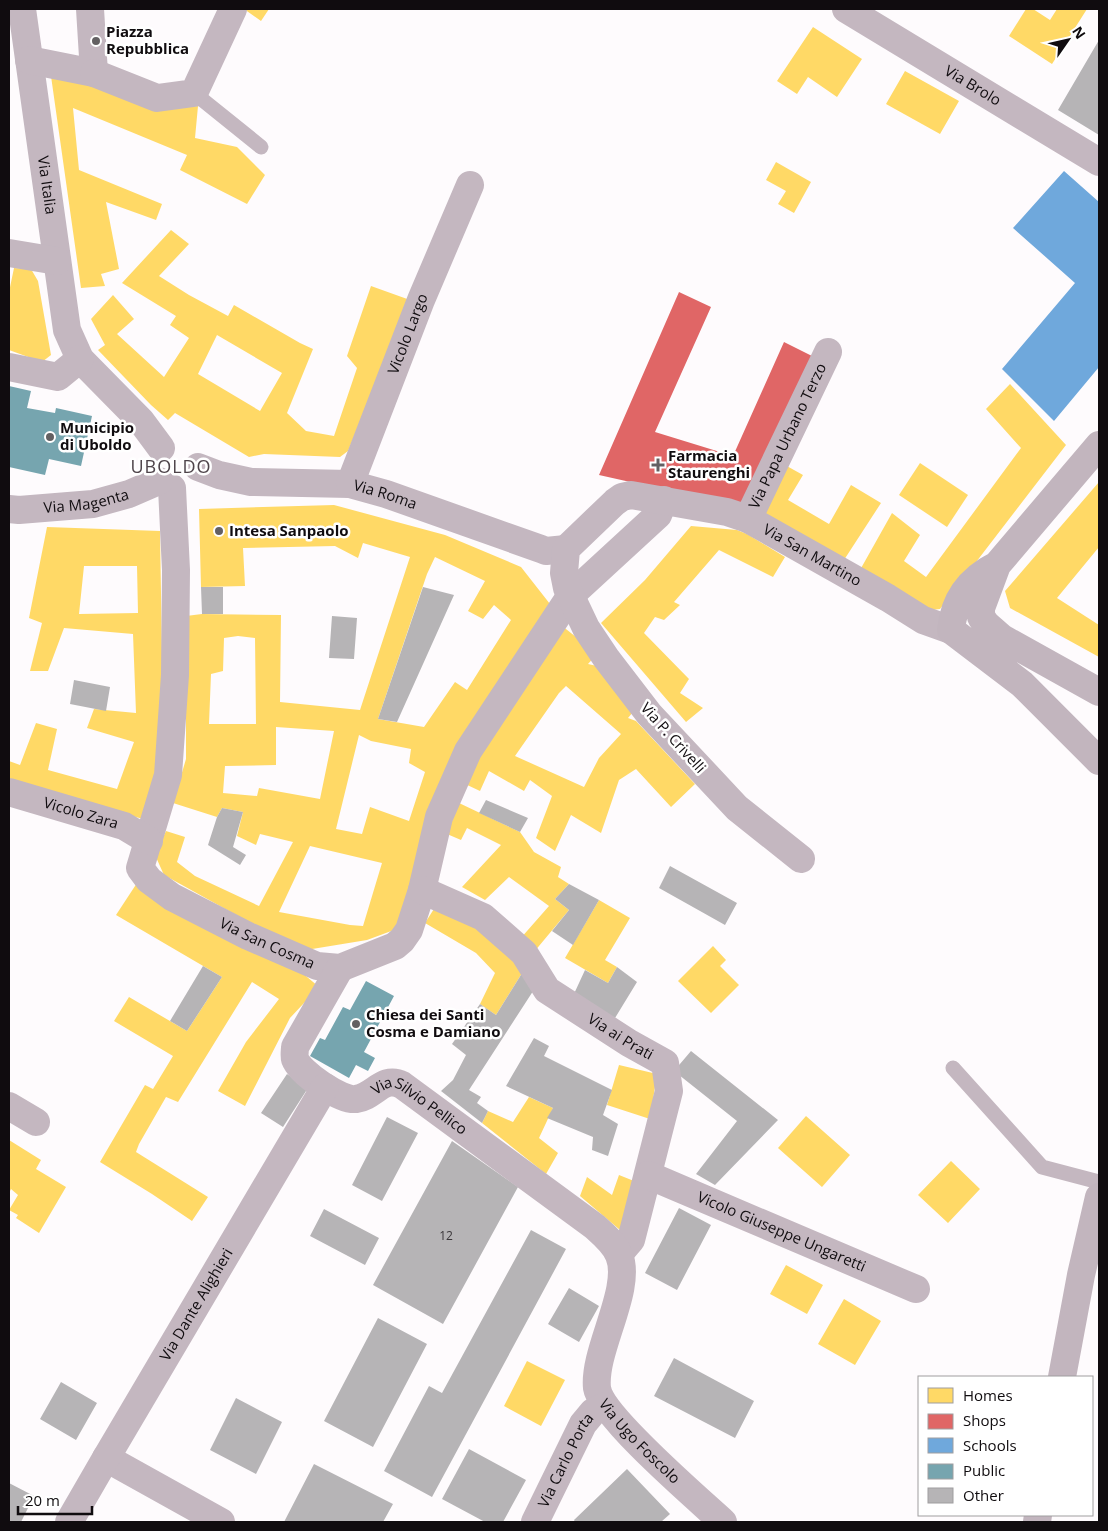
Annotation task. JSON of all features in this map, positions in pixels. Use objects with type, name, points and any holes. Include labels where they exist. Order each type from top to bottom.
[{"type":"street","points":[[90,9],[94,73]]},
{"type":"street","points":[[29,60],[94,73],[157,98],[194,92],[233,9]]},
{"type":"street","name":"Via Brolo","points":[[846,9],[1099,162]]},
{"type":"street","name":"Via Italia","points":[[18,22],[29,60],[67,330],[80,359]]},
{"type":"street","name":"Vicolo Largo","points":[[350,484],[421,300],[470,185]]},
{"type":"street","points":[[9,253],[57,261]]},
{"type":"street","name":"Via Papa Urbano Terzo","points":[[748,519],[828,352]]},
{"type":"street","points":[[9,367],[58,377],[80,359],[141,421],[183,451],[197,474],[193,481],[179,488],[165,485],[152,468],[153,460],[183,451]]},
{"type":"street","points":[[951,630],[952,615],[960,597],[975,579],[997,565],[1099,444]]},
{"type":"street","name":"Via Roma","points":[[183,451],[219,475],[251,482],[350,484],[386,494],[541,549],[566,549]]},
{"type":"street","name":"Via Magenta","points":[[9,509],[19,510],[93,504],[165,485]]},
{"type":"street","name":"Via San Cosma","points":[[165,485],[176,570],[175,675],[168,775],[140,868],[149,880],[172,897],[248,936],[317,966],[340,968],[381,953],[394,946],[402,940],[409,930],[422,890],[440,817],[468,752],[571,595],[658,515],[664,500]]},
{"type":"street","name":"Via San Martino","points":[[566,549],[622,497],[631,495],[727,512],[748,519],[888,598],[923,620],[951,630],[1002,638]]},
{"type":"street","name":"Via P. Crivelli","points":[[566,549],[564,581],[586,628],[649,714],[737,808],[801,859]]},
{"type":"street","name":"Via San Martino","points":[[997,565],[981,608],[981,617],[986,624],[1002,638],[1099,692]]},
{"type":"street","name":"Via San Martino","points":[[951,630],[1022,684],[1099,761]]},
{"type":"street","name":"Vicolo Zara","points":[[9,792],[124,826],[149,841]]},
{"type":"street","name":"Via ai Prati","points":[[422,890],[483,917],[524,952],[547,990],[629,1043],[665,1063],[669,1092],[631,1240],[619,1254]]},
{"type":"street","name":"Via Silvio Pellico","points":[[340,968],[295,1047],[295,1059],[306,1073],[325,1087],[348,1098],[356,1099],[385,1083],[396,1082],[402,1085],[594,1226],[608,1239],[619,1254]]},
{"type":"street","name":"Via Dante Alighieri","points":[[69,1522],[325,1087]]},
{"type":"street","points":[[9,1106],[36,1122]]},
{"type":"street","name":"Vicolo Giuseppe Ungaretti","points":[[648,1175],[916,1290]]},
{"type":"street","points":[[1062,1376],[1080,1274],[1096,1229],[1099,1197]]},
{"type":"street","name":"Via Ugo Foscolo","points":[[619,1254],[623,1275],[598,1368],[597,1389],[605,1406],[622,1427],[723,1522]]},
{"type":"street","name":"Via Carlo Porta","points":[[535,1522],[583,1424],[592,1412],[605,1406]]},
{"type":"street","points":[[106,1458],[221,1522]]},
{"type":"lane","points":[[194,92],[262,147]]},
{"type":"lane","points":[[953,1068],[1042,1167],[1099,1182]]},
{"type":"building: Homes","points":[[244,9],[269,9],[261,21]]},
{"type":"building: Homes","points":[[1026,9],[1033,9],[1050,20],[1057,9],[1087,9],[1052,64],[1009,36]]},
{"type":"building: Homes","points":[[813,27],[862,59],[837,97],[808,77],[797,94],[777,81]]},
{"type":"building: Homes","points":[[50,69],[161,109],[198,106],[195,138],[237,147],[265,175],[247,204],[180,170],[187,155],[73,108],[79,170],[162,204],[156,220],[106,202],[119,269],[101,274],[105,286],[81,288]]},
{"type":"building: Homes","points":[[905,71],[959,101],[940,134],[886,104]]},
{"type":"building: Homes","points":[[776,162],[811,182],[794,213],[778,204],[786,191],[766,180]]},
{"type":"building: Homes","points":[[171,230],[189,244],[159,276],[228,316],[234,305],[313,349],[287,413],[306,431],[334,436],[357,368],[347,356],[371,286],[410,300],[348,451],[340,457],[264,454],[249,457],[175,413],[168,420],[98,350],[105,345],[91,319],[113,295],[134,319],[117,334],[164,377],[189,338],[170,325],[176,316],[122,283]],"holes":[[[217,335],[282,373],[260,411],[198,374]]]},
{"type":"building: Homes","points":[[14,268],[31,269],[38,281],[51,355],[42,362],[9,350],[9,292]]},
{"type":"building: Homes","points":[[1010,384],[1066,445],[940,609],[931,610],[860,570],[892,513],[920,535],[904,561],[926,577],[1021,448],[986,409]]},
{"type":"building: Homes","points":[[920,463],[968,495],[947,527],[899,495]]},
{"type":"building: Homes","points":[[785,465],[803,475],[788,500],[829,524],[851,485],[881,503],[844,560],[760,513]]},
{"type":"building: Homes","points":[[1099,482],[1099,547],[1057,598],[1099,625],[1099,657],[1010,608],[1005,591]]},
{"type":"building: Homes","points":[[334,505],[445,535],[521,567],[550,604],[406,918],[394,930],[367,940],[306,950],[267,932],[164,875],[155,855],[166,831],[185,837],[177,862],[195,876],[259,906],[293,842],[260,834],[256,845],[237,836],[243,812],[222,808],[217,817],[173,803],[186,759],[186,616],[202,614],[281,615],[280,702],[360,710],[410,557],[363,543],[358,558],[335,546],[243,548],[245,586],[201,587],[199,509]],"holes":[[[435,557],[485,581],[468,611],[483,619],[494,605],[511,620],[467,690],[455,682],[424,727],[378,719],[427,574]],[[238,636],[255,638],[256,724],[209,724],[211,674],[223,671],[224,638]],[[276,727],[334,731],[320,799],[259,788],[257,796],[223,793],[225,766],[276,765]],[[359,735],[371,741],[411,749],[409,763],[425,772],[409,821],[370,807],[362,834],[336,829]],[[310,846],[382,863],[363,926],[279,912]]]},
{"type":"building: Homes","points":[[691,526],[737,530],[785,557],[773,577],[719,550],[674,602],[680,605],[664,620],[655,617],[644,633],[689,679],[680,693],[703,708],[686,722],[601,623],[645,580]]},
{"type":"building: Homes","points":[[47,527],[160,531],[163,717],[155,776],[143,819],[9,782],[9,761],[20,765],[36,723],[57,729],[48,770],[117,789],[134,742],[87,728],[94,709],[136,713],[133,634],[64,628],[48,671],[30,671],[42,623],[29,618]],"holes":[[[84,566],[137,566],[138,613],[79,614]]]},
{"type":"building: Homes","points":[[561,625],[597,654],[588,664],[597,666],[638,706],[628,718],[636,721],[695,784],[671,807],[636,769],[619,780],[601,833],[571,815],[555,851],[536,838],[552,796],[530,780],[524,791],[489,771],[480,791],[463,783]],"holes":[[[566,686],[621,734],[599,758],[584,787],[515,756],[559,693]]]},
{"type":"building: Homes","points":[[459,803],[520,832],[534,852],[561,867],[558,877],[569,884],[555,899],[569,910],[534,952],[520,939],[549,906],[509,877],[485,900],[462,887],[501,845],[467,828],[461,840],[447,834]]},
{"type":"building: Homes","points":[[137,883],[294,966],[319,987],[290,1018],[245,1106],[218,1091],[246,1042],[279,999],[252,982],[178,1102],[166,1097],[139,1144],[136,1152],[208,1197],[192,1221],[100,1162],[145,1085],[153,1089],[173,1056],[114,1021],[129,997],[187,1031],[222,977],[116,915]]},
{"type":"building: Homes","points":[[599,900],[630,918],[605,960],[617,967],[608,983],[565,958]]},
{"type":"building: Homes","points":[[439,901],[486,923],[524,970],[496,1015],[480,1004],[495,973],[476,953],[425,923]]},
{"type":"building: Homes","points":[[713,946],[726,960],[720,966],[739,985],[711,1013],[678,981]]},
{"type":"building: Homes","points":[[619,1065],[657,1074],[650,1119],[607,1105]]},
{"type":"building: Homes","points":[[529,1097],[553,1108],[539,1138],[558,1153],[546,1174],[482,1123],[488,1111],[513,1122]]},
{"type":"building: Homes","points":[[806,1116],[850,1155],[822,1187],[778,1148]]},
{"type":"building: Homes","points":[[9,1140],[41,1160],[36,1169],[66,1187],[39,1233],[16,1218],[18,1215],[9,1210],[18,1195],[11,1189],[9,1193]]},
{"type":"building: Homes","points":[[951,1161],[980,1189],[948,1223],[918,1195]]},
{"type":"building: Homes","points":[[619,1175],[634,1181],[620,1230],[580,1196],[587,1177],[612,1195]]},
{"type":"building: Homes","points":[[786,1265],[823,1285],[807,1314],[770,1294]]},
{"type":"building: Homes","points":[[844,1299],[881,1321],[855,1365],[818,1344]]},
{"type":"building: Homes","points":[[527,1361],[565,1380],[541,1426],[504,1406]]},
{"type":"building: Shops","points":[[679,292],[711,307],[655,432],[733,456],[784,342],[812,356],[742,507],[599,475]]},
{"type":"building: Schools","points":[[1064,171],[1099,202],[1099,367],[1054,421],[1002,369],[1075,283],[1013,228]]},
{"type":"building: Public","points":[[9,386],[31,391],[27,408],[55,413],[56,408],[92,416],[81,466],[49,459],[45,475],[9,467]]},
{"type":"building: Public","name":"Chiesa dei Santi Cosma e Damiano","points":[[366,981],[394,996],[364,1052],[375,1058],[368,1071],[356,1065],[349,1078],[310,1056],[320,1038],[325,1040],[343,1007],[350,1010]]},
{"type":"building: Other","points":[[1099,40],[1099,135],[1058,110]]},
{"type":"building: Other","points":[[201,587],[223,587],[223,614],[202,614]]},
{"type":"building: Other","points":[[423,587],[454,595],[397,722],[378,719]]},
{"type":"building: Other","points":[[332,616],[357,618],[354,659],[329,658]]},
{"type":"building: Other","points":[[74,680],[110,687],[106,711],[70,704]]},
{"type":"building: Other","points":[[486,800],[528,818],[520,832],[479,813]]},
{"type":"building: Other","points":[[222,808],[243,812],[233,847],[246,855],[240,865],[208,845]]},
{"type":"building: Other","points":[[670,866],[737,903],[725,925],[659,888]]},
{"type":"building: Other","points":[[569,884],[599,900],[573,945],[552,931],[569,910],[555,899]]},
{"type":"building: Other","points":[[203,966],[222,977],[187,1031],[170,1021]]},
{"type":"building: Other","points":[[617,967],[637,982],[615,1018],[573,996],[585,970],[608,983]]},
{"type":"building: Other","points":[[524,970],[537,985],[469,1090],[481,1097],[477,1103],[488,1111],[482,1123],[441,1091],[453,1080],[466,1055],[452,1044],[480,1004],[496,1015]]},
{"type":"building: Other","points":[[534,1038],[549,1046],[544,1056],[612,1090],[603,1115],[618,1124],[608,1156],[592,1150],[593,1137],[547,1118],[553,1108],[506,1086]]},
{"type":"building: Other","points":[[691,1051],[778,1120],[715,1185],[696,1174],[737,1121],[674,1071]]},
{"type":"building: Other","points":[[287,1074],[308,1088],[283,1127],[261,1113]]},
{"type":"building: Other","points":[[387,1117],[418,1133],[382,1201],[352,1185]]},
{"type":"building: Other","points":[[452,1141],[518,1187],[443,1324],[373,1285]]},
{"type":"building: Other","points":[[679,1208],[711,1225],[677,1290],[645,1273]]},
{"type":"building: Other","points":[[324,1209],[379,1238],[365,1265],[310,1236]]},
{"type":"building: Other","points":[[531,1230],[566,1249],[432,1497],[384,1471],[429,1386],[442,1393]]},
{"type":"building: Other","points":[[569,1288],[599,1306],[579,1342],[548,1324]]},
{"type":"building: Other","points":[[378,1318],[427,1344],[373,1447],[324,1421]]},
{"type":"building: Other","points":[[674,1358],[754,1401],[735,1438],[654,1396]]},
{"type":"building: Other","points":[[61,1382],[97,1403],[76,1440],[40,1419]]},
{"type":"building: Other","points":[[236,1398],[282,1422],[256,1474],[210,1450]]},
{"type":"building: Other","points":[[469,1449],[526,1480],[503,1522],[485,1522],[442,1499]]},
{"type":"building: Other","points":[[314,1464],[393,1504],[383,1522],[284,1522]]},
{"type":"building: Other","points":[[627,1469],[670,1514],[661,1522],[575,1522],[574,1520]]},
{"type":"building: Other","points":[[9,1483],[34,1496],[21,1522],[9,1522]]},
{"type":"place","name":"Piazza Repubblica","points":[[96,41]]},
{"type":"place","name":"Municipio di Uboldo","points":[[50,437]]},
{"type":"place","name":"Farmacia Staurenghi","points":[[658,465]]},
{"type":"place","name":"Intesa Sanpaolo","points":[[219,531]]},
{"type":"place","name":"Chiesa dei Santi Cosma e Damiano","points":[[356,1024]]},
{"type":"district","name":"UBOLDO","points":[[171,467]]}]
